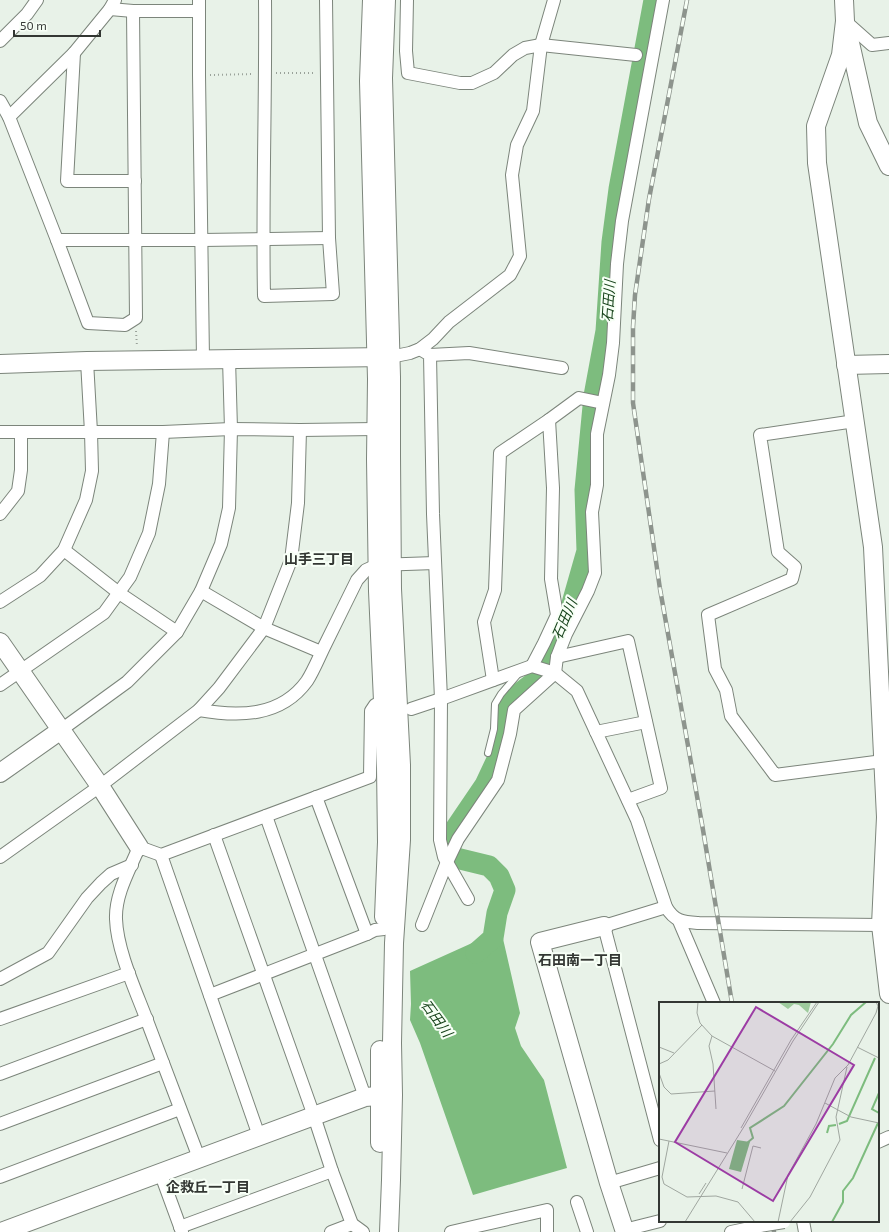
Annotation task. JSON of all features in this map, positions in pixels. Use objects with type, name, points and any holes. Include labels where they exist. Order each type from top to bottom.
[{"type":"street","points":[[0,42],[27,14],[36,0]]},
{"type":"street","points":[[265,0],[266,74],[262,239],[264,296],[333,294],[329,238],[326,0]]},
{"type":"street","points":[[372,0],[369,81],[383,357],[377,379],[376,429],[401,765],[401,840],[394,943],[392,1043],[379,1096]]},
{"type":"street","points":[[377,1232],[380,1182],[376,932],[387,820],[386,767],[382,702],[385,565],[383,78],[386,0]]},
{"type":"street","points":[[407,0],[406,51],[408,73],[460,83],[472,83],[494,73],[513,55],[525,48],[541,45],[636,55]]},
{"type":"street","points":[[468,899],[447,862],[440,840],[441,699],[425,352],[433,339],[449,322],[510,275],[520,256],[512,175],[517,145],[533,111],[541,45],[554,0]]},
{"type":"street","points":[[422,925],[447,862],[458,839],[498,780],[510,734],[514,710],[556,673],[557,657],[566,634],[588,592],[595,572],[592,512],[597,485],[597,434],[609,375],[613,343],[622,221],[663,0]]},
{"type":"street","points":[[844,0],[845,21],[841,55],[816,126],[817,163],[873,547],[887,817],[881,925],[889,994]]},
{"type":"street","points":[[9,117],[74,53],[112,5],[133,12],[199,6],[203,360]]},
{"type":"street","points":[[0,101],[9,117],[88,323],[125,325],[136,318],[133,12]]},
{"type":"street","points":[[845,21],[872,45],[889,43]]},
{"type":"street","points":[[845,21],[868,123],[889,166]]},
{"type":"street","points":[[74,53],[67,181],[135,181]]},
{"type":"street","points":[[57,240],[329,238]]},
{"type":"street","points":[[0,364],[137,360],[383,357],[425,352],[469,352],[562,368]]},
{"type":"street","points":[[0,773],[127,682],[177,632],[201,592],[221,544],[229,508],[232,429],[229,359]]},
{"type":"street","points":[[0,602],[40,576],[64,550],[86,500],[92,471],[87,361]]},
{"type":"street","points":[[846,365],[889,364]]},
{"type":"street","points":[[493,680],[484,622],[494,590],[500,453],[579,398],[603,403]]},
{"type":"street","points":[[549,420],[553,488],[551,579],[557,615],[566,634]]},
{"type":"street","points":[[854,421],[760,435],[778,552],[795,566],[792,579],[708,615],[715,669],[726,690],[731,716],[775,776],[883,761]]},
{"type":"street","points":[[0,432],[163,432],[232,429],[376,429]]},
{"type":"street","points":[[0,857],[100,786],[199,710],[220,688],[264,628],[291,560],[298,503],[300,430]]},
{"type":"street","points":[[0,514],[18,491],[21,470],[21,432]]},
{"type":"street","points":[[0,685],[104,613],[130,577],[149,532],[159,484],[163,432]]},
{"type":"street","points":[[64,550],[119,593],[177,632]]},
{"type":"street","points":[[199,710],[226,714],[246,714],[267,711],[289,699],[308,679],[357,580],[366,570],[385,565],[435,563]]},
{"type":"street","points":[[201,592],[264,628],[321,652]]},
{"type":"street","points":[[527,667],[544,643],[557,615]]},
{"type":"street","points":[[557,657],[628,641],[661,788],[628,800]]},
{"type":"street","points":[[0,642],[100,786],[140,847],[160,855],[370,778],[371,711],[375,705],[382,702]]},
{"type":"street","points":[[411,709],[527,667],[556,673],[577,691],[637,820],[666,907],[669,913],[679,921],[714,1002]]},
{"type":"street","points":[[596,732],[646,722]]},
{"type":"street","points":[[316,798],[376,932]]},
{"type":"street","points":[[266,816],[314,954],[379,1096],[391,1180],[389,1232]]},
{"type":"street","points":[[214,835],[352,1224],[364,1232]]},
{"type":"street","points":[[140,847],[124,878],[119,899],[116,918],[119,938],[129,973],[199,1158]]},
{"type":"street","points":[[160,855],[259,1136]]},
{"type":"street","points":[[0,979],[48,953],[87,898],[101,883],[112,874],[132,865]]},
{"type":"street","points":[[659,1221],[624,1231],[540,942],[604,926],[666,907]]},
{"type":"street","points":[[679,921],[699,924],[881,925]]},
{"type":"street","points":[[604,926],[659,1136]]},
{"type":"street","points":[[210,995],[314,954],[376,932]]},
{"type":"street","points":[[0,1019],[129,973]]},
{"type":"street","points":[[0,1074],[147,1019]]},
{"type":"street","points":[[0,1124],[163,1063]]},
{"type":"street","points":[[1,1232],[314,1116],[379,1096]]},
{"type":"street","points":[[0,1175],[180,1110]]},
{"type":"street","points":[[879,1142],[889,1137]]},
{"type":"street","points":[[609,1183],[659,1168]]},
{"type":"street","points":[[160,1172],[181,1230],[332,1171]]},
{"type":"street","points":[[577,1202],[587,1232]]},
{"type":"street","points":[[451,1232],[489,1228],[547,1210],[547,1232]]},
{"type":"street","points":[[726,1222],[730,1232],[756,1224],[777,1222]]},
{"type":"street","points":[[803,1222],[805,1232]]},
{"type":"street","points":[[331,1232],[352,1224]]},
{"type":"lane","points":[[488,753],[494,729],[495,704],[502,694],[527,667]]},
{"type":"path","points":[[136,318],[137,360]]},
{"type":"water","points":[[501,930],[520,1013],[515,1028],[521,1046],[544,1080],[567,1168],[473,1195],[420,1043],[410,1020],[410,971]]},
{"type":"waterway","name":"石田川","points":[[476,953],[493,938],[497,913],[505,890],[499,876],[489,866],[452,857],[449,838],[485,785],[500,753],[508,702],[538,679],[571,607],[587,551],[585,490],[594,396],[606,331],[612,242],[619,189],[654,0]]},
{"type":"railway","points":[[687,0],[649,199],[635,295],[633,327],[633,403],[660,589],[732,1002]]},
{"type":"railway","points":[[772,1222],[774,1232]]},
{"type":"district","name":"山手三丁目","points":[[319,558]]},
{"type":"district","name":"石田南一丁目","points":[[580,959]]},
{"type":"district","name":"企救丘一丁目","points":[[208,1186]]}]
